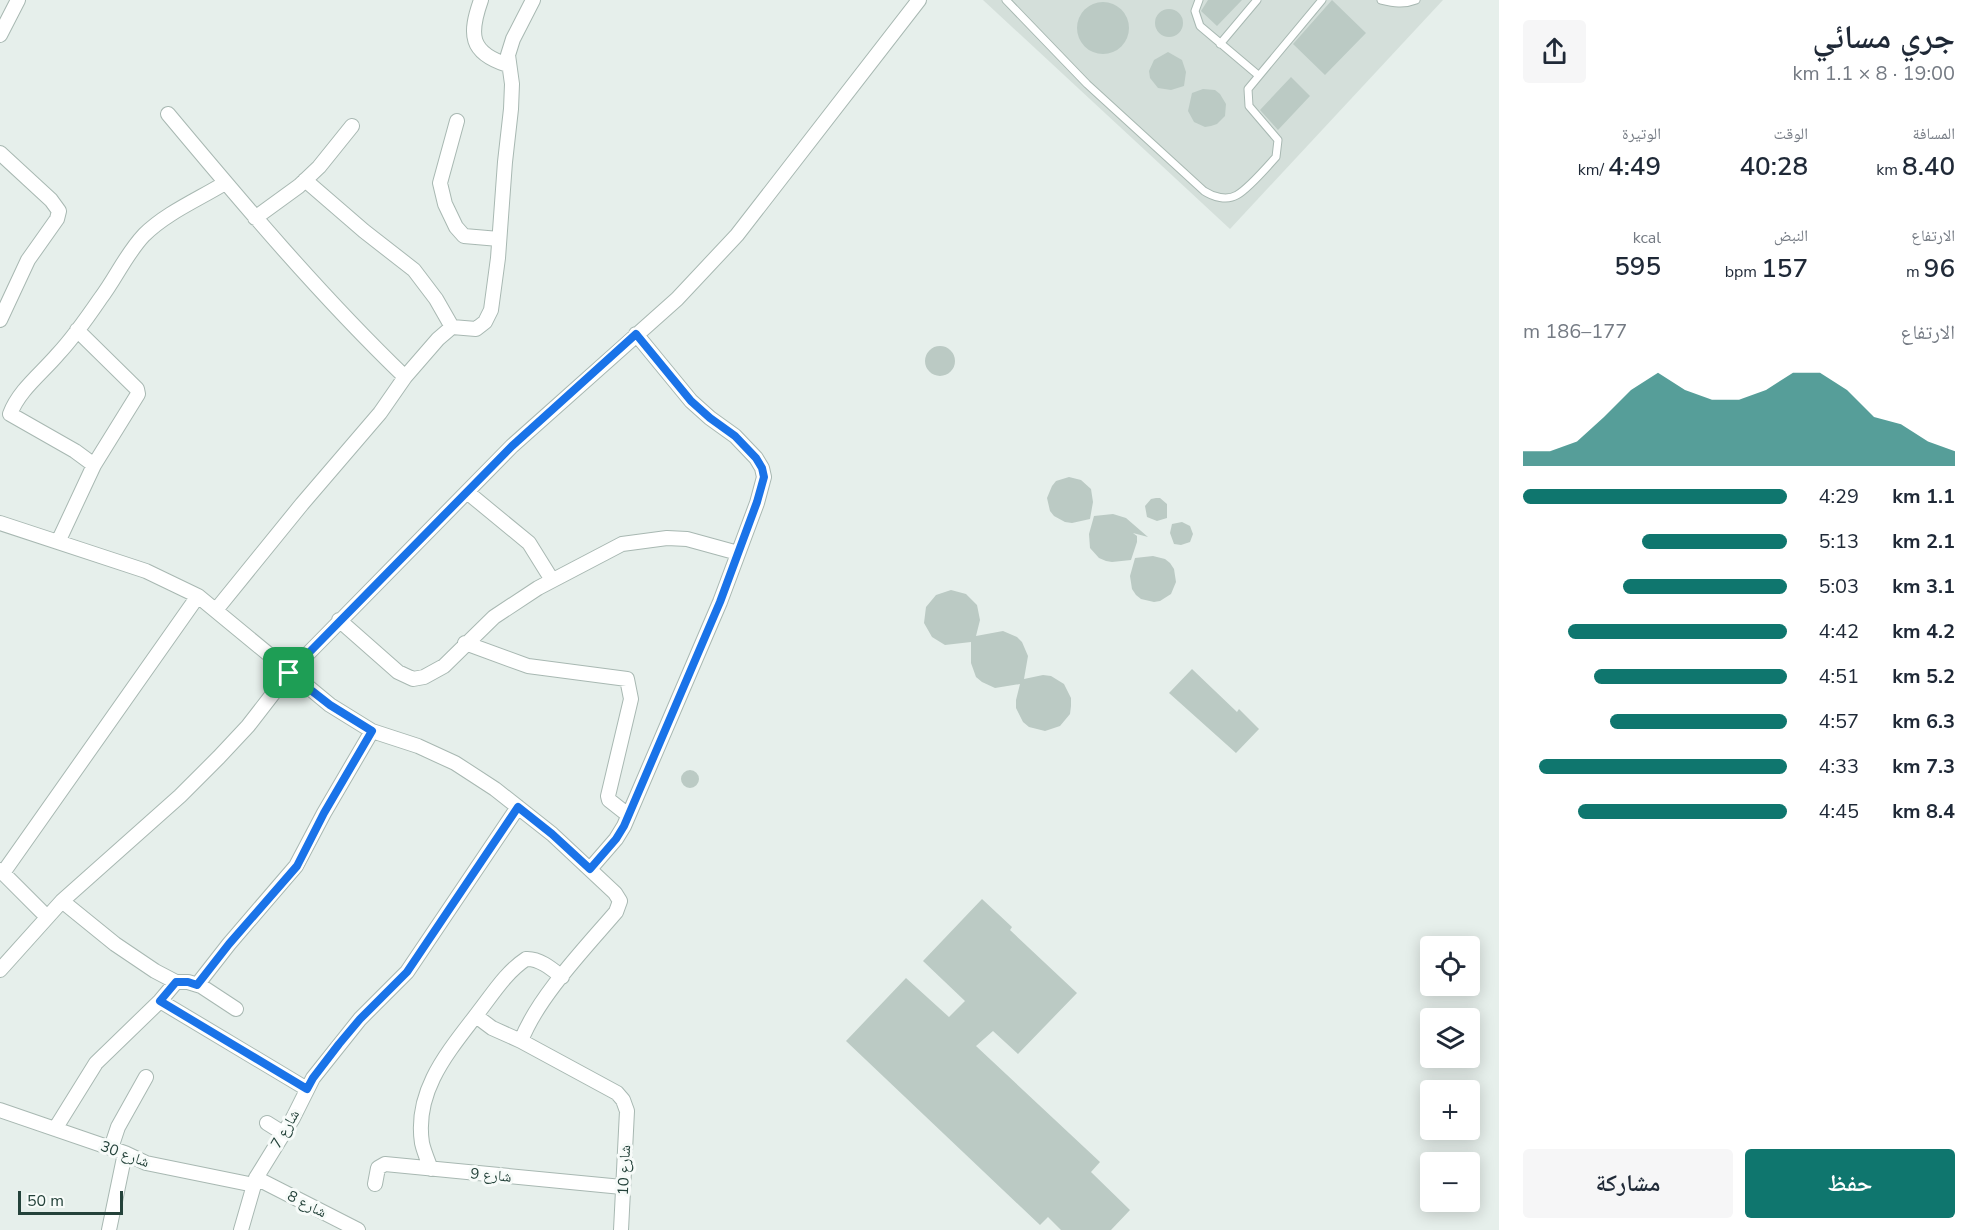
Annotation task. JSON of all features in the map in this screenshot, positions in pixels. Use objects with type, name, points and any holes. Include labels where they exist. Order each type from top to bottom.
[{"type":"street","points":[[0,35],[18,0]]},
{"type":"street","points":[[481,0],[473,28],[476,43],[492,58],[508,65]]},
{"type":"street","points":[[216,610],[380,413],[405,377],[438,339],[452,327],[476,329],[485,322],[491,310],[512,109],[512,84],[508,55],[513,39],[533,0]]},
{"type":"street","points":[[0,970],[62,902],[180,796],[219,757],[248,726],[289,673],[512,446],[677,299],[737,235],[919,0]]},
{"type":"street","points":[[168,114],[255,218],[354,328],[405,377]]},
{"type":"street","points":[[457,121],[440,183],[446,204],[456,227],[464,236],[499,240]]},
{"type":"street","points":[[255,218],[305,180],[352,126]]},
{"type":"street","points":[[0,153],[51,200],[59,211],[57,219],[28,260],[0,320]]},
{"type":"street","points":[[305,180],[414,270],[436,299],[452,327]]},
{"type":"street","points":[[94,465],[75,451],[5,415],[37,375],[59,354],[144,236],[160,222],[225,183]]},
{"type":"street","points":[[58,542],[94,465],[138,394],[137,390],[77,330]]},
{"type":"street","points":[[590,869],[616,839],[628,815],[720,602],[762,485],[762,468],[756,458],[735,436],[691,401],[636,334]]},
{"type":"street","points":[[467,492],[529,543],[552,580]]},
{"type":"street","points":[[0,523],[146,571],[198,596],[330,705],[372,731],[418,746],[455,763],[495,789],[552,834],[615,893],[620,906],[562,977],[529,1023],[521,1041],[492,1028],[476,1016]]},
{"type":"street","points":[[339,620],[398,672],[412,679],[444,666],[494,617],[552,580],[622,544],[667,538],[687,540],[738,553]]},
{"type":"street","points":[[47,917],[2,872],[198,596]]},
{"type":"street","points":[[465,643],[528,666],[627,679],[631,699],[608,796],[609,800],[628,815]]},
{"type":"street","points":[[197,985],[229,944],[297,866],[329,802],[372,731]]},
{"type":"street","name":"شارع 7","points":[[241,1230],[255,1182],[313,1078],[360,1019],[407,972],[518,807]]},
{"type":"street","points":[[62,902],[115,944],[176,982],[197,985],[236,1009]]},
{"type":"street","points":[[431,1169],[422,1143],[422,1120],[426,1095],[435,1072],[448,1051],[505,979],[526,959],[535,959],[552,968],[562,977]]},
{"type":"street","points":[[55,1129],[96,1064],[160,1001],[176,982]]},
{"type":"street","points":[[160,1001],[307,1089]]},
{"type":"street","name":"شارع 10","points":[[521,1041],[617,1093],[624,1100],[627,1111],[621,1230]]},
{"type":"street","points":[[111,1148],[118,1128],[146,1077]]},
{"type":"street","name":"شارع 30","points":[[0,1110],[125,1153],[146,1163],[255,1182]]},
{"type":"street","points":[[267,1123],[283,1133]]},
{"type":"street","points":[[109,1230],[125,1153]]},
{"type":"street","name":"شارع 9","points":[[375,1184],[378,1168],[382,1164],[622,1187]]},
{"type":"street","name":"شارع 8","points":[[255,1182],[358,1230]]},
{"type":"lane","points":[[1005,0],[1087,84],[1211,196],[1225,198],[1236,196],[1276,158],[1278,140],[1249,106],[1248,90],[1258,75],[1322,0]]},
{"type":"lane","points":[[1199,0],[1195,11],[1200,26],[1258,75]]},
{"type":"lane","points":[[1220,44],[1257,0]]},
{"type":"lane","points":[[1381,0],[1395,4],[1416,0]]},
{"type":"shaded area","points":[[983,0],[1443,0],[1230,229]]},
{"type":"building","points":[[1208,0],[1242,0],[1217,26],[1201,11]]},
{"type":"building","points":[[1332,0],[1366,33],[1325,75],[1293,44]]},
{"type":"building","points":[[1098,2],[1108,2],[1122,9],[1129,28],[1122,47],[1108,54],[1098,54],[1088,50],[1081,43],[1077,33],[1077,23],[1081,13],[1088,6]]},
{"type":"building","points":[[1169,9],[1179,13],[1183,23],[1179,33],[1169,37],[1159,33],[1155,23],[1159,13]]},
{"type":"building","points":[[1168,52],[1182,60],[1186,72],[1184,86],[1171,90],[1158,88],[1150,78],[1149,71],[1154,60]]},
{"type":"building","points":[[1291,77],[1310,96],[1278,130],[1260,110]]},
{"type":"building","points":[[1203,89],[1215,90],[1226,104],[1225,116],[1217,124],[1205,127],[1194,122],[1188,111],[1192,93]]},
{"type":"building","points":[[940,346],[951,350],[955,361],[951,372],[940,376],[929,372],[925,361],[929,350]]},
{"type":"building","points":[[1069,477],[1081,480],[1091,489],[1093,502],[1090,519],[1072,523],[1065,522],[1050,511],[1047,498],[1052,486],[1056,481]]},
{"type":"building","points":[[1160,498],[1167,504],[1167,518],[1157,521],[1147,517],[1145,506],[1151,499]]},
{"type":"building","points":[[1113,514],[1126,518],[1148,537],[1133,533],[1137,536],[1137,542],[1131,560],[1106,561],[1099,558],[1090,548],[1089,534],[1094,516]]},
{"type":"building","points":[[1182,522],[1190,526],[1193,534],[1190,542],[1181,545],[1174,544],[1170,533],[1172,524]]},
{"type":"building","points":[[1153,556],[1170,563],[1174,569],[1176,582],[1171,594],[1154,602],[1141,599],[1136,595],[1132,589],[1130,576],[1135,558]]},
{"type":"building","points":[[951,590],[966,594],[977,605],[980,620],[976,636],[1003,631],[1017,637],[1022,642],[1028,656],[1024,679],[1043,675],[1051,676],[1064,684],[1071,698],[1071,706],[1070,714],[1060,726],[1045,731],[1029,727],[1023,722],[1016,708],[1020,684],[995,688],[982,682],[976,677],[971,663],[971,642],[945,645],[932,637],[924,623],[926,607],[936,595]]},
{"type":"building","points":[[1192,669],[1237,712],[1239,709],[1259,729],[1236,753],[1169,693]]},
{"type":"building","points":[[690,770],[696,773],[699,779],[696,785],[690,788],[684,785],[681,779],[684,773]]},
{"type":"building","points":[[982,899],[1012,927],[1010,930],[1077,993],[1018,1054],[993,1031],[976,1046],[1100,1162],[1091,1172],[1130,1210],[1111,1230],[1061,1230],[1048,1217],[1040,1225],[846,1041],[906,978],[949,1017],[965,1001],[923,961]]},
{"type":"route","points":[[636,334],[691,401],[735,436],[756,458],[762,468],[764,477],[757,502],[720,602],[624,826],[616,839],[590,869],[518,807],[407,972],[360,1019],[313,1078],[307,1089],[160,1001],[176,982],[197,985],[229,944],[297,866],[324,813],[372,731],[330,705],[289,673],[512,446],[636,334]]}]
